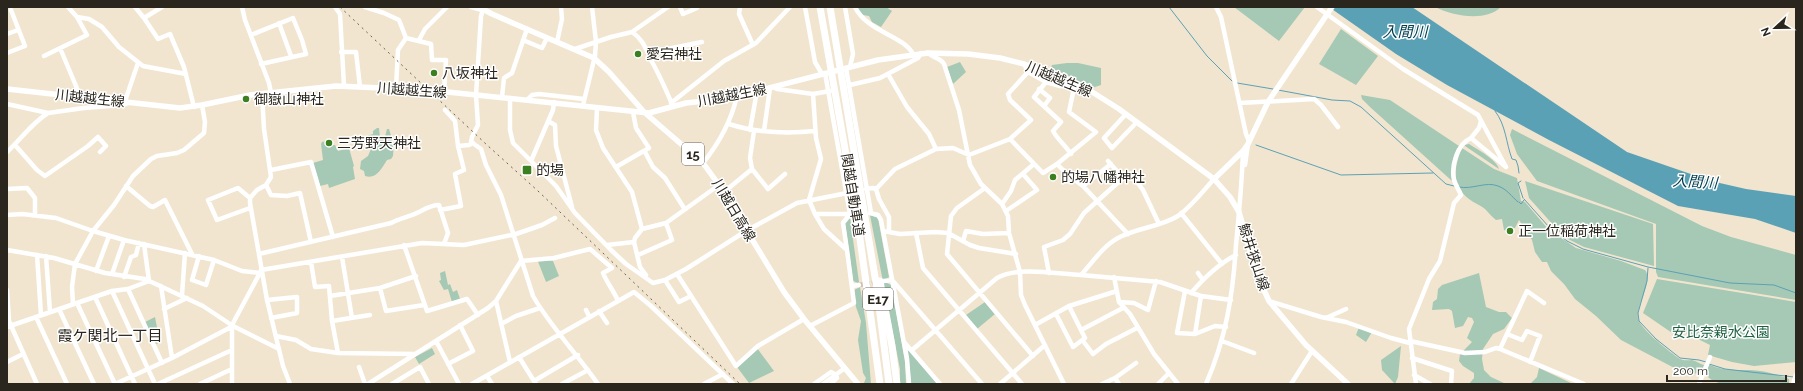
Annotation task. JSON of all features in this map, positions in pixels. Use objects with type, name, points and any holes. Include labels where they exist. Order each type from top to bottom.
[{"type":"highway","name":"関越自動車道","points":[[820,7],[831,66],[852,215],[872,324],[880,384]]},
{"type":"highway","name":"関越自動車道","points":[[830,7],[846,66],[869,213],[889,384]]},
{"type":"highway","points":[[869,213],[892,346],[896,384]]},
{"type":"highway","points":[[872,324],[872,354],[875,384]]},
{"type":"main road","points":[[1214,179],[1243,151],[1249,142],[1262,114],[1332,7]]},
{"type":"main road","name":"川越日高線","points":[[482,8],[594,58],[609,72],[644,112],[703,162],[724,192],[777,282],[804,319],[858,384]]},
{"type":"main road","name":"川越越生線","points":[[7,89],[180,108],[194,107],[238,97],[328,86],[344,86],[396,88],[554,102],[583,102],[597,108],[633,112],[654,112],[672,104],[737,96],[824,74],[846,66],[913,54],[928,52],[980,54],[1024,64],[1102,97],[1214,179]]},
{"type":"main road","name":"鯨井狭山線","points":[[1214,179],[1230,197],[1239,212],[1257,275],[1269,301],[1280,316],[1312,351],[1348,384]]},
{"type":"street","points":[[44,56],[87,35],[77,17],[68,7]]},
{"type":"street","points":[[135,7],[158,40],[170,34],[181,58],[194,107]]},
{"type":"street","points":[[151,7],[155,12]]},
{"type":"street","points":[[144,18],[162,7]]},
{"type":"street","points":[[242,7],[269,83],[271,93]]},
{"type":"street","points":[[335,7],[340,14],[344,86]]},
{"type":"street","points":[[365,7],[384,12],[399,20],[406,38]]},
{"type":"street","points":[[419,40],[425,29],[447,7]]},
{"type":"street","points":[[471,7],[482,8],[476,95],[478,125],[471,140],[482,151],[486,166],[501,195],[533,296],[540,308],[598,384]]},
{"type":"street","points":[[557,42],[562,19],[561,7]]},
{"type":"street","points":[[527,100],[532,95],[539,94],[583,102],[594,58],[596,42],[592,7]]},
{"type":"street","points":[[575,49],[632,32],[668,7]]},
{"type":"street","points":[[680,7],[683,14],[697,7]]},
{"type":"street","points":[[740,7],[739,14],[753,45]]},
{"type":"street","points":[[632,32],[643,42],[659,72],[672,104],[724,61],[753,45],[790,7]]},
{"type":"street","points":[[805,7],[815,62],[824,74],[829,91],[846,193],[852,215]]},
{"type":"street","points":[[845,7],[852,54],[846,66],[869,213],[880,217],[904,342],[909,384]]},
{"type":"street","points":[[855,7],[858,13],[874,28],[905,45],[913,54]]},
{"type":"street","points":[[1206,384],[1222,341],[1231,300],[1242,184],[1249,142],[1220,13],[1216,7]]},
{"type":"street","points":[[1317,7],[1403,69],[1441,94],[1470,109],[1478,115],[1506,166],[1471,138]]},
{"type":"street","points":[[7,53],[25,46],[11,10]]},
{"type":"street","points":[[77,17],[89,19],[99,25],[119,47],[138,63],[148,68],[176,71],[186,74]]},
{"type":"street","points":[[251,35],[279,23],[294,19],[302,40],[306,54],[291,56],[261,64]]},
{"type":"street","points":[[279,23],[291,56]]},
{"type":"street","points":[[502,97],[504,78],[512,73],[527,29]]},
{"type":"street","points":[[7,34],[18,30]]},
{"type":"street","points":[[406,38],[428,42],[432,45],[432,60],[446,61],[444,92]]},
{"type":"street","points":[[396,88],[398,50],[406,38]]},
{"type":"street","points":[[523,40],[542,48],[547,38]]},
{"type":"street","points":[[648,53],[702,42]]},
{"type":"street","points":[[60,48],[79,96]]},
{"type":"street","points":[[341,52],[356,52],[360,87]]},
{"type":"street","points":[[928,52],[932,56],[941,60],[944,64],[959,110],[967,154],[972,171],[985,188],[1002,204],[1006,211],[1020,272],[1021,295],[1064,384]]},
{"type":"street","points":[[850,87],[888,74],[918,58],[921,53]]},
{"type":"street","points":[[7,104],[48,112],[122,105],[128,102],[138,63]]},
{"type":"street","points":[[1010,139],[1043,173],[1071,154],[1096,132],[1069,112],[1075,85],[1060,86],[1046,82],[1028,72],[1024,64]]},
{"type":"street","points":[[866,189],[876,189],[895,168],[936,149],[953,148],[969,155],[1010,139],[1031,120],[1010,100],[1008,94],[1028,72]]},
{"type":"street","points":[[888,74],[907,107],[929,134],[936,149]]},
{"type":"street","points":[[1046,82],[1034,97],[1061,122],[1053,130],[1060,142],[1064,144],[1071,154]]},
{"type":"street","points":[[764,132],[771,88],[813,94],[829,91]]},
{"type":"street","points":[[1040,89],[1050,98],[1044,106]]},
{"type":"street","points":[[757,91],[750,158],[752,169],[768,189],[786,174]]},
{"type":"street","points":[[262,94],[264,129],[271,177],[266,185],[257,190],[250,198],[250,208],[271,318],[290,384]]},
{"type":"street","points":[[813,94],[815,131],[820,154],[820,164],[809,200],[824,229],[847,250]]},
{"type":"street","points":[[703,162],[713,151],[729,124],[737,96]]},
{"type":"street","points":[[510,98],[510,130],[513,143],[556,186],[572,209],[626,264],[653,283],[665,280],[677,274],[746,230],[790,207],[809,200],[846,193]]},
{"type":"street","points":[[1240,103],[1314,99],[1321,105],[1338,127]]},
{"type":"street","points":[[531,161],[548,121],[554,102]]},
{"type":"street","points":[[202,105],[205,122],[204,133],[184,150],[177,153],[157,156],[151,159],[133,176],[93,231],[75,264],[72,287],[75,304],[115,384],[148,370],[232,326]]},
{"type":"street","points":[[597,108],[596,130],[604,148],[632,192],[642,229]]},
{"type":"street","points":[[440,210],[461,206],[455,174],[464,170],[458,146],[455,121],[445,110]]},
{"type":"street","points":[[7,152],[38,119],[48,112]]},
{"type":"street","points":[[616,167],[645,152],[649,148],[636,128],[633,112]]},
{"type":"street","points":[[1126,114],[1104,138],[1112,148],[1137,122]]},
{"type":"street","points":[[548,121],[555,125],[556,146],[572,209]]},
{"type":"street","points":[[1416,384],[1409,329],[1429,279],[1440,261],[1454,203],[1461,195],[1454,180],[1455,160],[1463,143],[1471,138],[1479,128],[1481,121]]},
{"type":"street","points":[[729,124],[764,132],[797,133],[815,131]]},
{"type":"street","points":[[15,145],[37,170],[45,176],[88,146],[98,137],[106,146],[100,152]]},
{"type":"street","points":[[458,146],[473,143]]},
{"type":"street","points":[[1242,184],[1243,151]]},
{"type":"street","points":[[645,152],[653,167],[665,178],[684,208]]},
{"type":"street","points":[[271,170],[311,162],[333,237]]},
{"type":"street","points":[[1049,273],[1044,247],[1063,240],[1070,234],[1084,213],[1123,178],[1109,162],[1083,186]]},
{"type":"street","points":[[1002,204],[1011,191],[1015,180],[1034,164]]},
{"type":"street","points":[[1057,164],[1068,175],[1083,186],[1128,234]]},
{"type":"street","points":[[724,192],[752,169]]},
{"type":"street","points":[[1006,211],[1038,190],[1023,174]]},
{"type":"street","points":[[1131,174],[1143,190],[1159,224]]},
{"type":"street","points":[[1081,275],[1109,244],[1128,234],[1159,224],[1181,213],[1214,179]]},
{"type":"street","points":[[266,185],[271,195],[287,196],[300,193],[311,242]]},
{"type":"street","points":[[647,278],[640,267],[634,242],[637,235],[642,229],[666,223],[684,208],[719,185]]},
{"type":"street","points":[[126,186],[150,206],[153,207],[165,200],[192,254]]},
{"type":"street","points":[[7,189],[27,188],[35,198],[36,215]]},
{"type":"street","points":[[250,198],[238,188],[208,200],[217,220],[250,208]]},
{"type":"street","points":[[985,188],[957,208],[951,216],[948,233],[947,254],[1033,356]]},
{"type":"street","points":[[876,189],[879,199],[889,217],[889,231]]},
{"type":"street","points":[[259,254],[391,223],[396,220],[412,216],[434,205],[439,205],[448,233],[444,244]]},
{"type":"street","points":[[1181,213],[1222,264]]},
{"type":"street","points":[[815,214],[852,215]]},
{"type":"street","points":[[7,215],[36,215],[56,218],[124,240],[214,260],[242,271],[261,271],[404,245],[422,243],[464,245],[537,227],[555,218]]},
{"type":"street","points":[[810,326],[854,303],[843,223],[852,215]]},
{"type":"street","points":[[638,255],[672,240],[666,223]]},
{"type":"street","points":[[883,231],[900,234],[935,232],[948,233],[979,248],[1016,254]]},
{"type":"street","points":[[963,241],[966,231],[983,234],[1010,233]]},
{"type":"street","points":[[916,233],[923,268],[1022,384]]},
{"type":"street","points":[[96,270],[109,236]]},
{"type":"street","points":[[1237,237],[1246,236]]},
{"type":"street","points":[[112,274],[124,240]]},
{"type":"street","points":[[607,245],[634,242]]},
{"type":"street","points":[[124,277],[131,257],[136,254],[139,243]]},
{"type":"street","points":[[144,244],[149,281]]},
{"type":"street","points":[[404,245],[427,311],[467,299],[478,315]]},
{"type":"street","points":[[521,261],[554,258],[590,249],[612,268],[603,273],[607,282],[612,287],[618,301]]},
{"type":"street","points":[[7,250],[46,256],[124,277],[149,281],[182,295],[232,326],[279,349]]},
{"type":"street","points":[[182,295],[185,253]]},
{"type":"street","points":[[37,255],[39,316],[67,384]]},
{"type":"street","points":[[1191,293],[1203,280],[1222,264],[1236,255]]},
{"type":"street","points":[[46,256],[50,312]]},
{"type":"street","points":[[199,256],[192,280],[206,285],[214,260]]},
{"type":"street","points":[[342,257],[352,318]]},
{"type":"street","points":[[371,383],[460,325],[478,315],[496,301],[521,261]]},
{"type":"street","points":[[310,262],[316,287],[329,286],[332,321],[338,353]]},
{"type":"street","points":[[232,384],[232,326],[261,271]]},
{"type":"street","points":[[912,350],[1003,275],[1020,272],[1114,277],[1156,281],[1169,284],[1201,296],[1231,300]]},
{"type":"street","points":[[1198,273],[1203,280]]},
{"type":"street","points":[[677,274],[736,366],[758,346],[804,319]]},
{"type":"street","points":[[330,296],[380,288],[416,276]]},
{"type":"street","points":[[1114,277],[1119,302],[1130,314],[1137,328],[1154,354],[1178,384]]},
{"type":"street","points":[[665,280],[679,302],[691,296]]},
{"type":"street","points":[[884,282],[892,280]]},
{"type":"street","points":[[892,280],[982,384]]},
{"type":"street","points":[[9,326],[112,291],[128,289],[149,281]]},
{"type":"street","points":[[1119,302],[1134,303],[1148,310],[1156,281]]},
{"type":"street","points":[[852,286],[859,285]]},
{"type":"street","points":[[161,286],[172,358]]},
{"type":"street","points":[[380,288],[386,311],[424,305]]},
{"type":"street","points":[[128,289],[162,363]]},
{"type":"street","points":[[7,290],[9,326],[37,384]]},
{"type":"street","points":[[112,291],[155,384]]},
{"type":"street","points":[[1035,325],[1069,306],[1117,291]]},
{"type":"street","points":[[1185,291],[1177,333],[1195,334],[1214,326],[1226,327]]},
{"type":"street","points":[[1500,349],[1527,291],[1544,303]]},
{"type":"street","points":[[472,384],[589,316],[634,292],[651,306],[733,384]]},
{"type":"street","points":[[1195,334],[1201,296]]},
{"type":"street","points":[[95,297],[135,384]]},
{"type":"street","points":[[267,300],[296,297],[297,313],[271,318]]},
{"type":"street","points":[[164,309],[187,298]]},
{"type":"street","points":[[496,301],[510,362]]},
{"type":"street","points":[[1269,301],[1326,318],[1346,322],[1391,338],[1410,342],[1465,353],[1485,352],[1496,348],[1500,349],[1584,384]]},
{"type":"street","points":[[1069,306],[1085,338],[1083,341],[1093,354],[1106,344],[1137,328]]},
{"type":"street","points":[[502,324],[516,316],[540,308]]},
{"type":"street","points":[[1081,330],[1123,308]]},
{"type":"street","points":[[60,309],[94,384]]},
{"type":"street","points":[[1326,318],[1346,309]]},
{"type":"street","points":[[586,310],[589,316]]},
{"type":"street","points":[[599,311],[607,323]]},
{"type":"street","points":[[1056,314],[1071,345],[1073,347],[1083,341]]},
{"type":"street","points":[[332,321],[370,315]]},
{"type":"street","points":[[448,364],[473,351],[460,325]]},
{"type":"street","points":[[1507,334],[1522,340],[1527,331],[1540,336],[1530,362]]},
{"type":"street","points":[[276,336],[296,340],[311,349],[338,353],[416,354]]},
{"type":"street","points":[[436,341],[459,384]]},
{"type":"street","points":[[1222,341],[1254,353]]},
{"type":"street","points":[[904,342],[940,384]]},
{"type":"street","points":[[1000,384],[1045,346]]},
{"type":"street","points":[[158,384],[232,350]]},
{"type":"street","points":[[1291,384],[1312,351]]},
{"type":"street","points":[[7,362],[23,354]]},
{"type":"street","points":[[519,357],[535,382],[578,356]]},
{"type":"street","points":[[1412,358],[1452,371],[1451,384]]},
{"type":"street","points":[[1699,384],[1709,361]]},
{"type":"street","points":[[1102,384],[1115,378],[1136,363]]},
{"type":"street","points":[[395,383],[420,366],[429,384]]},
{"type":"street","points":[[359,367],[365,384]]},
{"type":"street","points":[[822,384],[845,368]]},
{"type":"street","points":[[200,384],[232,369]]},
{"type":"street","points":[[562,384],[588,370]]},
{"type":"street","points":[[814,384],[831,372],[836,375]]},
{"type":"street","points":[[1158,384],[1169,373]]},
{"type":"street","points":[[705,384],[723,374]]},
{"type":"street","points":[[831,384],[836,381],[836,375]]},
{"type":"street","points":[[1414,375],[1430,384]]},
{"type":"street","points":[[1793,384],[1796,375]]},
{"type":"street","points":[[487,376],[492,384]]},
{"type":"street","points":[[1115,378],[1119,384]]},
{"type":"green space","points":[[856,7],[886,7],[892,11],[881,27],[872,22],[869,16],[863,15]]},
{"type":"green space","points":[[1234,7],[1305,7],[1279,41]]},
{"type":"green space","points":[[1435,7],[1501,7],[1495,12],[1487,15],[1469,16],[1450,13]]},
{"type":"green space","points":[[1341,29],[1378,56],[1356,85],[1319,64]]},
{"type":"green space","points":[[960,62],[966,72],[953,84],[947,67]]},
{"type":"green space","points":[[1078,63],[1101,68],[1101,85],[1092,88],[1051,68],[1052,65]]},
{"type":"green space","points":[[1361,95],[1390,100],[1459,146],[1452,163],[1452,181],[1370,107],[1362,99]]},
{"type":"green space","points":[[379,128],[380,138],[385,137],[387,129],[389,129],[393,156],[391,159],[387,160],[381,170],[375,175],[369,177],[365,176],[364,171],[360,169],[361,161],[368,156],[371,149],[369,141],[366,139],[367,136],[373,134],[373,131]]},
{"type":"green space","points":[[1512,129],[1702,226],[1731,237],[1796,255],[1796,300],[1658,277],[1656,272],[1656,224],[1537,181],[1517,154],[1510,135]]},
{"type":"green space","points":[[326,141],[327,146],[335,145],[338,151],[349,148],[354,166],[355,179],[329,188],[328,184],[320,186],[313,163],[323,160],[321,144],[322,142]]},
{"type":"green space","points":[[1469,144],[1491,158],[1499,169],[1464,145]]},
{"type":"green space","points":[[1462,148],[1494,169],[1517,178],[1521,201],[1525,202],[1548,229],[1576,248],[1621,261],[1645,270],[1647,280],[1638,313],[1640,322],[1656,340],[1680,359],[1692,360],[1704,365],[1700,374],[1682,372],[1621,340],[1596,316],[1575,299],[1564,284],[1551,271],[1547,262],[1542,262],[1535,252],[1532,240],[1519,220],[1511,233],[1504,230],[1502,219],[1496,220],[1485,209],[1463,194],[1459,188],[1456,175],[1457,162]]},
{"type":"green space","points":[[1525,181],[1653,224],[1654,266],[1584,247],[1564,237],[1529,198]]},
{"type":"green space","points":[[870,215],[878,218],[889,277],[886,279],[887,283],[891,285],[892,288],[905,362],[906,384],[900,384],[900,369]]},
{"type":"green space","points":[[850,218],[858,283],[853,281],[845,222]]},
{"type":"green space","points":[[537,259],[553,261],[559,276],[546,282]]},
{"type":"green space","points":[[445,271],[448,285],[450,284],[453,292],[457,290],[460,299],[452,302],[448,289],[444,290],[439,281],[441,280],[440,273]]},
{"type":"green space","points":[[1479,273],[1486,307],[1499,312],[1506,312],[1512,318],[1504,329],[1493,334],[1483,349],[1482,359],[1484,370],[1491,377],[1506,384],[1469,384],[1474,378],[1474,373],[1463,366],[1459,361],[1460,354],[1472,342],[1467,338],[1474,322],[1472,318],[1468,317],[1463,326],[1455,328],[1452,311],[1449,309],[1432,310],[1433,302],[1437,299],[1438,289],[1442,285]]},
{"type":"green space","name":"安比奈親水公園","points":[[1657,279],[1796,302],[1796,362],[1754,366],[1732,362],[1708,355],[1710,345],[1682,331],[1678,337],[1643,313]]},
{"type":"green space","points":[[860,287],[866,323],[871,384],[864,383],[866,378],[863,373],[858,340],[861,321],[856,307],[854,290]]},
{"type":"green space","points":[[985,302],[995,314],[977,329],[966,315]]},
{"type":"green space","points":[[155,317],[160,343],[155,344],[145,322]]},
{"type":"green space","points":[[1359,327],[1372,332],[1366,342],[1356,335]]},
{"type":"green space","points":[[1401,346],[1398,377],[1395,384],[1382,370],[1381,360]]},
{"type":"green space","points":[[432,348],[435,354],[419,364],[415,357]]},
{"type":"green space","points":[[757,348],[774,371],[749,383],[737,367]]},
{"type":"green space","points":[[908,351],[910,351],[937,383],[911,384]]},
{"type":"green space","points":[[1708,364],[1723,369],[1754,370],[1779,375],[1789,379],[1789,384],[1722,384],[1713,381],[1704,374]]},
{"type":"green space","points":[[1539,368],[1571,384],[1530,384],[1537,377]]},
{"type":"water","name":"入間川","points":[[1329,7],[1412,7],[1627,152],[1711,181],[1746,189],[1796,196],[1796,233],[1755,219],[1678,206],[1549,140],[1447,85],[1396,54]]},
{"type":"waterway","points":[[1169,7],[1207,56],[1232,81]]},
{"type":"waterway","points":[[1237,83],[1273,89]]},
{"type":"waterway","points":[[1278,90],[1332,100],[1350,101],[1361,107],[1446,184],[1454,186]]},
{"type":"waterway","points":[[1495,111],[1504,128],[1510,153],[1512,159],[1516,160],[1519,173]]},
{"type":"waterway","points":[[1256,145],[1341,175],[1433,173]]},
{"type":"waterway","points":[[1521,181],[1518,183],[1523,198]]},
{"type":"waterway","points":[[1459,187],[1464,188],[1489,184],[1498,186],[1504,189],[1518,202]]},
{"type":"waterway","points":[[1524,199],[1549,227],[1567,241],[1583,249],[1648,267],[1730,283],[1774,285],[1796,293]]},
{"type":"waterway","points":[[1519,202],[1521,204],[1524,200]]},
{"type":"waterway","points":[[1648,268],[1647,281],[1638,313],[1639,321],[1656,339],[1680,358],[1706,362]]},
{"type":"waterway","points":[[1709,364],[1725,369],[1794,377]]},
{"type":"tunnel","points":[[859,285],[878,282]]},
{"type":"railway","points":[[340,7],[538,191],[740,384]]},
{"type":"place","name":"愛宕神社","points":[[638,54]]},
{"type":"place","name":"八坂神社","points":[[434,73]]},
{"type":"place","name":"御嶽山神社","points":[[246,99]]},
{"type":"place","name":"三芳野天神社","points":[[329,143]]},
{"type":"place","name":"的場","points":[[527,170]]},
{"type":"place","name":"的場八幡神社","points":[[1053,177]]},
{"type":"place","name":"正一位稲荷神社","points":[[1510,231]]},
{"type":"district","name":"霞ケ関北一丁目","points":[[110,336]]}]
